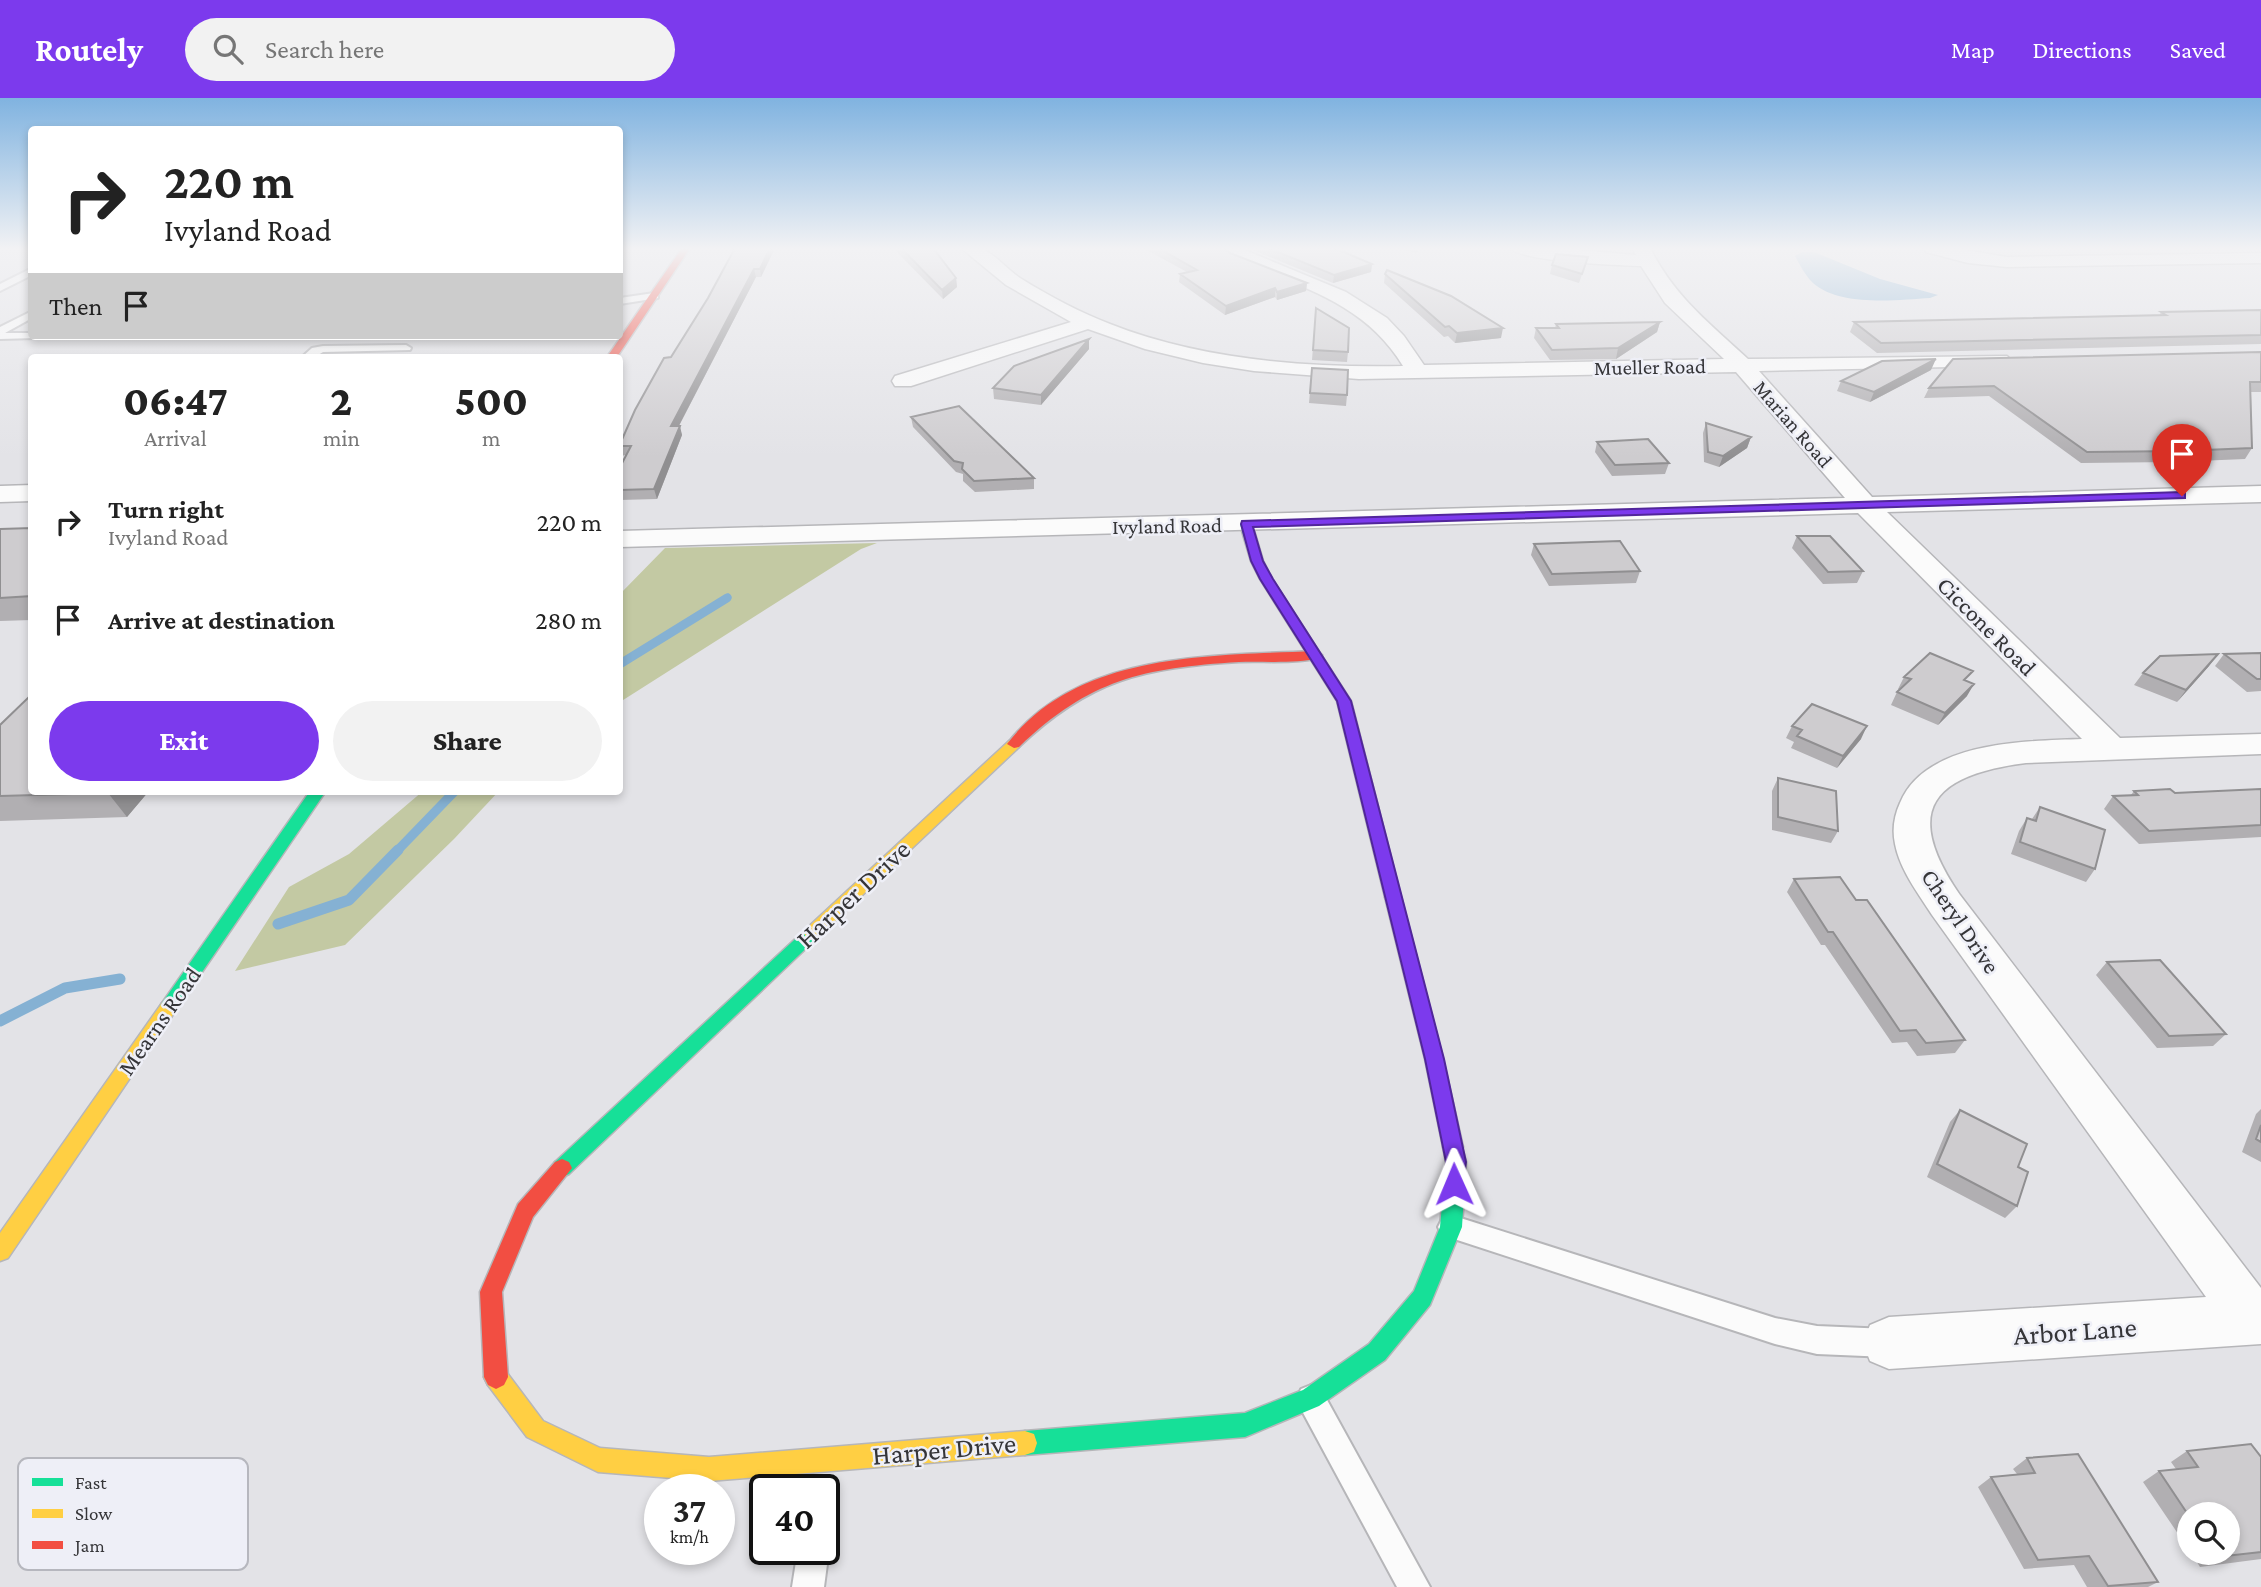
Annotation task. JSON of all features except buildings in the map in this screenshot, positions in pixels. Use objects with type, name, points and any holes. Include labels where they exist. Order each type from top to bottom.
[{"type":"street","points":[[614,354],[639,317]]},
{"type":"street","name":"Mueller Road","points":[[1077,317],[1158,348],[1251,365],[1308,371],[1418,372],[2027,359]]},
{"type":"street","points":[[1370,317],[1397,340],[1418,372]]},
{"type":"street","name":"Marian Road","points":[[1692,317],[1742,365],[1864,505]]},
{"type":"street","points":[[903,381],[1087,323]]},
{"type":"street","points":[[0,494],[28,493]]},
{"type":"street","name":"Ivyland Road","points":[[623,539],[1246,524],[2261,494]]},
{"type":"street","name":"Ciccone Road","points":[[1864,505],[2110,748]]},
{"type":"street","name":"Harper Drive","points":[[1246,524],[1257,561],[1344,701],[1434,1059],[1456,1162],[1451,1227],[1422,1298],[1377,1352],[1311,1398],[1245,1425],[709,1469],[598,1460],[535,1429],[494,1374],[491,1292],[525,1211],[570,1159],[1026,732],[1072,696],[1120,677],[1174,666],[1315,655]]},
{"type":"street","name":"Cheryl Drive","points":[[2257,1319],[1945,905],[1923,869],[1912,840],[1911,819],[1922,794],[1941,775],[1959,765],[1994,755],[2110,748],[2261,744]]},
{"type":"street","name":"Mearns Road","points":[[0,1251],[315,795]]},
{"type":"street","name":"Arbor Lane","points":[[1889,1343],[2257,1319]]},
{"type":"lane","points":[[0,331],[25,317]]},
{"type":"lane","points":[[0,336],[28,336]]},
{"type":"lane","points":[[400,354],[415,340]]},
{"type":"lane","points":[[311,354],[323,349],[406,348]]},
{"type":"lane","points":[[1451,1227],[1775,1331],[1817,1340],[1889,1343]]},
{"type":"lane","points":[[1311,1398],[1414,1587]]},
{"type":"lane","points":[[822,1474],[824,1459]]},
{"type":"lane","points":[[808,1587],[811,1565]]},
{"type":"green space","points":[[877,543],[861,549],[623,700],[623,591],[665,548]]},
{"type":"green space","points":[[418,795],[495,795],[345,945],[235,971],[289,887],[349,854]]},
{"type":"waterway","points":[[623,662],[725,599]]},
{"type":"waterway","points":[[396,852],[451,795]]},
{"type":"waterway","points":[[278,924],[349,900],[398,850]]},
{"type":"waterway","points":[[0,1021],[65,988],[120,979]]},
{"type":"traffic: fast","points":[[1246,524],[1257,561],[1266,579],[1344,701],[1393,897]]},
{"type":"traffic: fast","points":[[168,1008],[315,795]]},
{"type":"traffic: fast","points":[[562,1168],[812,933]]},
{"type":"traffic: fast","points":[[1025,1443],[1245,1425],[1311,1398],[1377,1352],[1422,1298],[1451,1227],[1456,1162],[1453,1147]]},
{"type":"traffic: slow","points":[[812,933],[1014,744]]},
{"type":"traffic: slow","points":[[0,1251],[168,1008]]},
{"type":"traffic: slow","points":[[496,1377],[535,1429],[598,1460],[709,1469],[1025,1443]]},
{"type":"traffic: jam","points":[[614,354],[639,317]]},
{"type":"traffic: jam","points":[[1014,744],[1068,699],[1125,674],[1188,662],[1315,655]]},
{"type":"traffic: jam","points":[[1393,897],[1453,1147]]},
{"type":"traffic: jam","points":[[496,1377],[491,1292],[525,1211],[562,1168]]},
{"type":"route","points":[[1454,1184],[1456,1162],[1434,1059],[1344,701],[1266,579],[1257,561],[1246,524],[2182,496]]}]
